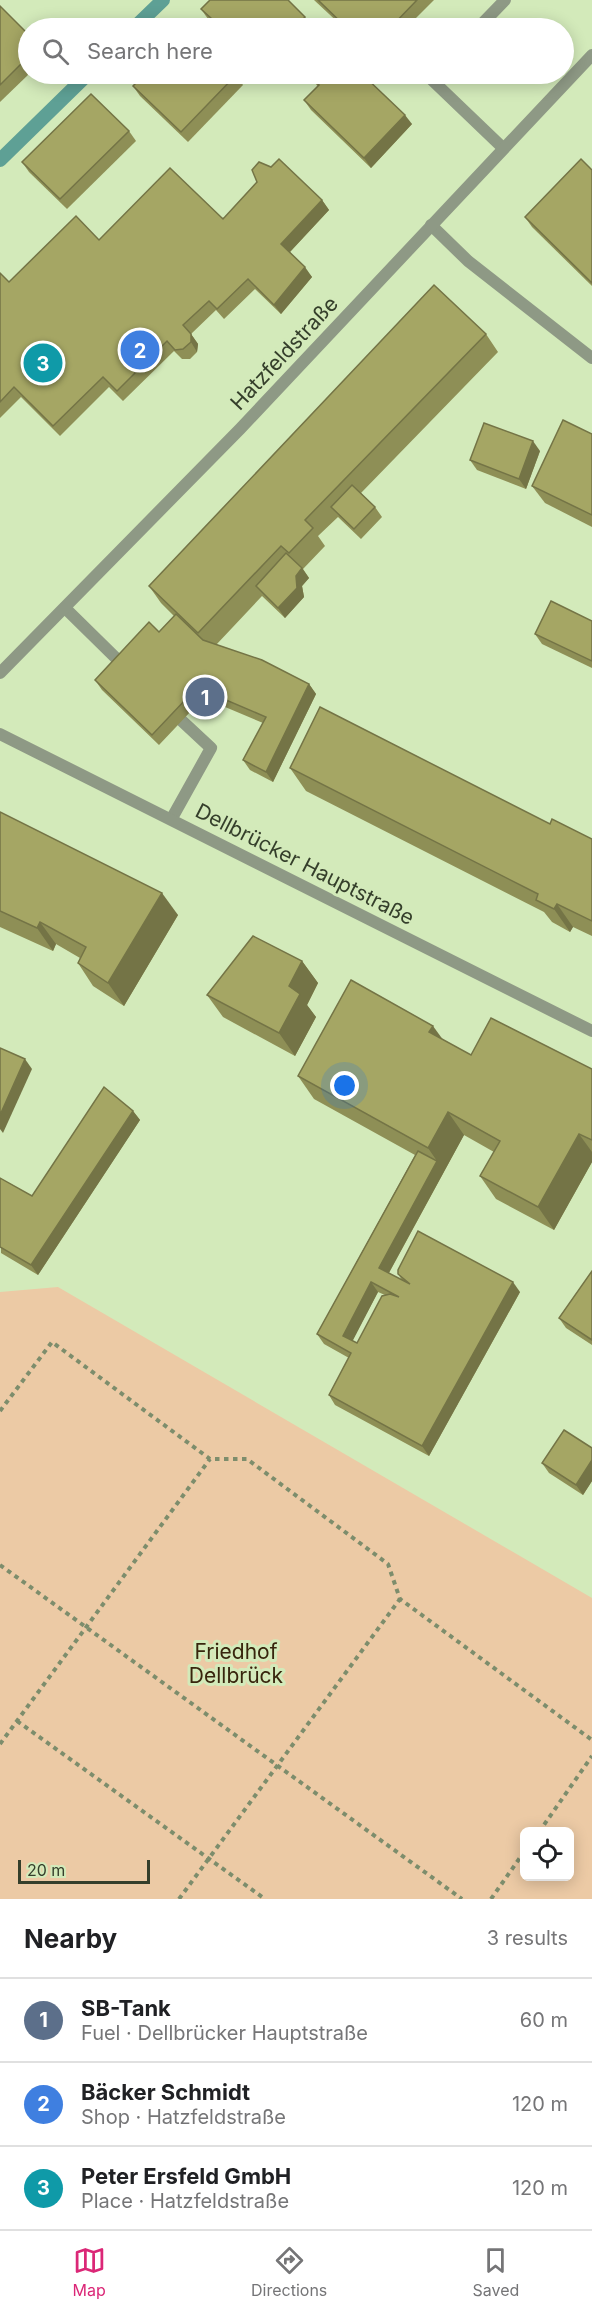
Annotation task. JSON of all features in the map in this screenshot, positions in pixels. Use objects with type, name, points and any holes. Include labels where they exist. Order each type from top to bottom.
[{"type":"street","points":[[488,18],[505,0]]},
{"type":"street","name":"Hatzfeldstraße","points":[[574,74],[592,55]]},
{"type":"street","points":[[435,84],[503,148]]},
{"type":"street","name":"Hatzfeldstraße","points":[[0,673],[240,429],[564,84]]},
{"type":"street","points":[[431,225],[468,261],[592,358]]},
{"type":"street","points":[[65,608],[124,666]]},
{"type":"street","points":[[172,818],[211,748],[182,721]]},
{"type":"street","name":"Dellbrücker Hauptstraße","points":[[0,734],[172,818],[592,1031]]},
{"type":"path","points":[[0,1411],[52,1342],[210,1459],[247,1459],[388,1564],[400,1599],[592,1740]]},
{"type":"path","points":[[0,1744],[210,1459]]},
{"type":"path","points":[[0,1565],[462,1899]]},
{"type":"path","points":[[179,1899],[400,1599]]},
{"type":"path","points":[[17,1721],[265,1899]]},
{"type":"path","points":[[542,1827],[592,1756]]},
{"type":"path","points":[[491,1899],[520,1859]]},
{"type":"green space","name":"Friedhof Dellbrück","points":[[58,1287],[592,1598],[592,1899],[0,1899],[0,1292]]},
{"type":"building","points":[[210,0],[288,0],[305,17],[211,18],[201,9]]},
{"type":"building","points":[[318,0],[417,0],[400,18],[337,18]]},
{"type":"building","points":[[0,6],[18,24],[18,67],[0,85]]},
{"type":"building","points":[[135,84],[227,84],[181,132],[133,86]]},
{"type":"building","points":[[372,84],[405,115],[364,158],[304,100],[319,85]]},
{"type":"building","points":[[91,94],[129,131],[60,199],[22,162]]},
{"type":"building","points":[[279,159],[322,200],[281,244],[305,267],[274,305],[248,279],[217,309],[209,301],[183,325],[191,334],[191,342],[183,349],[175,350],[167,341],[117,391],[103,377],[53,426],[14,387],[0,402],[0,273],[9,282],[76,216],[99,240],[170,168],[223,219],[257,182],[252,170],[259,162],[271,167]]},
{"type":"building","points":[[581,159],[592,170],[592,283],[525,217]]},
{"type":"building","points":[[434,285],[486,334],[305,520],[313,528],[289,553],[281,546],[198,633],[149,586]]},
{"type":"building","points":[[563,420],[592,434],[592,515],[532,486]]},
{"type":"building","points":[[484,423],[533,441],[519,479],[470,460]]},
{"type":"building","points":[[352,485],[375,507],[354,529],[331,507]]},
{"type":"building","points":[[286,553],[302,568],[296,576],[297,588],[278,608],[256,586]]},
{"type":"building","points":[[551,601],[592,621],[592,661],[535,634]]},
{"type":"building","points":[[176,614],[203,640],[262,660],[309,684],[266,772],[243,760],[266,717],[212,694],[213,691],[203,681],[152,735],[95,680],[149,622],[159,632]]},
{"type":"building","points":[[320,707],[550,824],[552,819],[592,839],[592,921],[557,904],[554,909],[536,900],[538,894],[290,768]]},
{"type":"building","points":[[0,812],[162,893],[108,983],[78,963],[86,947],[40,922],[37,928],[0,911]]},
{"type":"building","points":[[253,936],[302,961],[289,986],[300,994],[279,1033],[207,995]]},
{"type":"building","points":[[351,980],[433,1026],[429,1032],[471,1055],[491,1018],[592,1069],[592,1140],[579,1134],[538,1207],[480,1176],[500,1141],[448,1112],[428,1148],[298,1076]]},
{"type":"building","points":[[0,1048],[25,1059],[0,1115]]},
{"type":"building","points":[[104,1087],[133,1111],[31,1265],[0,1247],[0,1178],[32,1196]]},
{"type":"building","points":[[418,1151],[437,1161],[379,1268],[410,1284],[398,1274],[398,1270],[418,1231],[513,1282],[422,1446],[329,1395],[351,1353],[317,1334]],"holes":[[[371,1282],[399,1297],[390,1294],[382,1296],[357,1343],[343,1336]]]},
{"type":"building","points":[[592,1271],[592,1340],[559,1318]]},
{"type":"building","points":[[564,1430],[592,1448],[592,1460],[576,1485],[542,1463]]},
{"type":"waterway","points":[[144,18],[163,0]]},
{"type":"waterway","points":[[0,160],[78,84]]},
{"type":"place","name":"Bäcker Schmidt","points":[[140,350]]},
{"type":"place","name":"Peter Ersfeld GmbH","points":[[43,363]]},
{"type":"place","name":"SB-Tank","points":[[205,697]]}]
